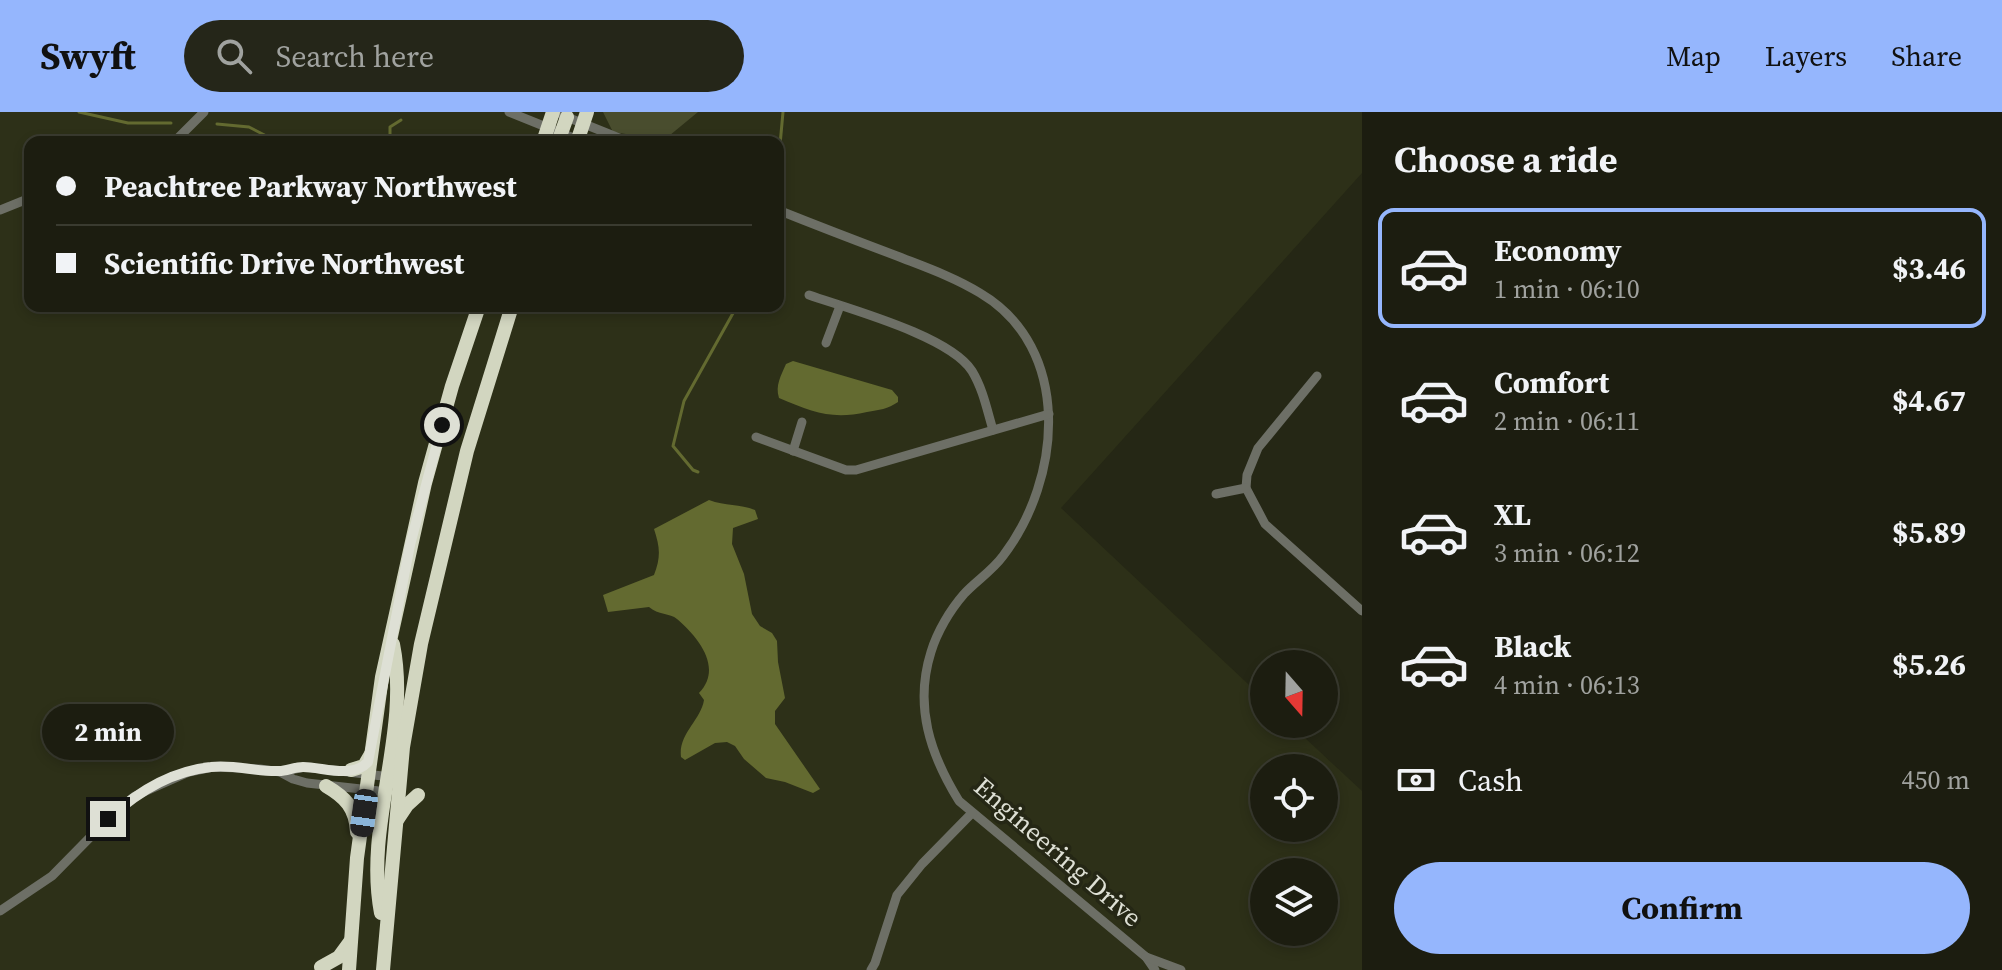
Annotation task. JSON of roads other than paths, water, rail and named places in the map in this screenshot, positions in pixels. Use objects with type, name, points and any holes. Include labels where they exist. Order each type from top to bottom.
[{"type":"highway","points":[[555,136],[563,114]]},
{"type":"highway","points":[[349,970],[357,858],[382,677],[425,483],[477,312]]},
{"type":"highway","points":[[385,931],[377,878],[431,594],[478,412],[510,312]]},
{"type":"highway","points":[[383,970],[395,824],[393,785],[398,695],[392,640]]},
{"type":"highway","points":[[351,770],[364,766],[372,750]]},
{"type":"highway","points":[[326,786],[347,800],[353,810],[357,826],[357,858]]},
{"type":"highway","points":[[395,824],[407,805],[418,795]]},
{"type":"highway","points":[[327,970],[321,967],[339,957],[350,940]]},
{"type":"street","points":[[180,136],[204,112]]},
{"type":"street","points":[[509,112],[555,136]]},
{"type":"street","points":[[563,114],[585,118],[618,136]]},
{"type":"street","points":[[0,210],[24,200]]},
{"type":"street","name":"Engineering Drive","points":[[784,212],[937,272],[981,293],[1011,316],[1025,335],[1047,389],[1048,452],[1040,482],[1004,555],[956,604],[934,642],[926,671],[923,716],[929,740],[959,801],[1146,957],[1155,970]]},
{"type":"street","points":[[809,295],[917,334],[944,348],[970,368],[984,396],[993,430]]},
{"type":"street","points":[[826,343],[840,306]]},
{"type":"street","points":[[1317,376],[1258,448],[1247,475],[1246,488],[1265,524],[1362,611]]},
{"type":"street","points":[[756,437],[846,470],[856,470],[1049,414]]},
{"type":"street","points":[[793,451],[802,422]]},
{"type":"street","points":[[1216,494],[1246,488]]},
{"type":"street","points":[[0,911],[52,876],[119,809],[152,787],[177,776],[213,767],[280,772],[305,767],[370,773],[393,785]]},
{"type":"street","points":[[280,772],[293,779],[326,786],[368,790],[393,785]]},
{"type":"street","points":[[871,970],[897,895],[922,864],[972,813]]},
{"type":"street","name":"Engineering Drive","points":[[1146,957],[1181,970]]},
{"type":"waterway","points":[[79,112],[128,123],[171,123]]},
{"type":"waterway","points":[[781,136],[783,112]]},
{"type":"waterway","points":[[390,136],[390,127],[401,120]]},
{"type":"waterway","points":[[217,124],[249,127],[266,136]]},
{"type":"waterway","points":[[698,472],[673,446],[684,401],[734,312]]}]
